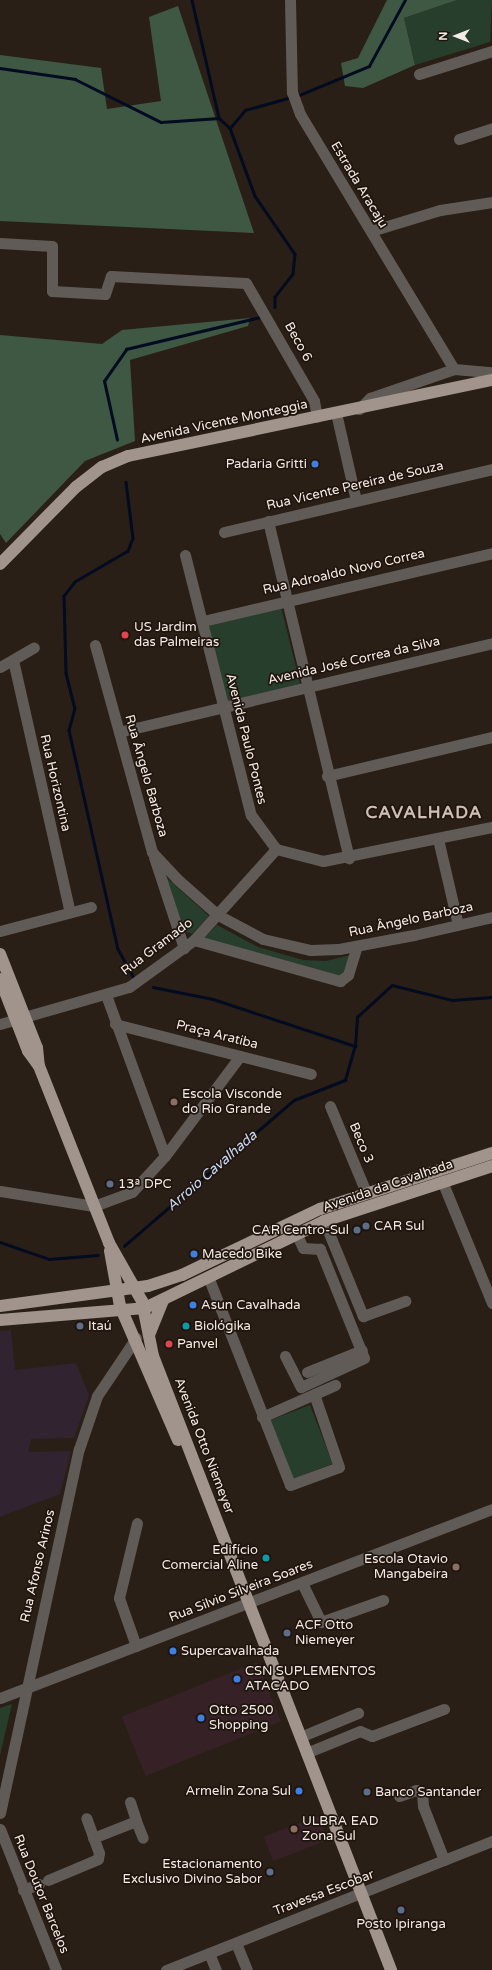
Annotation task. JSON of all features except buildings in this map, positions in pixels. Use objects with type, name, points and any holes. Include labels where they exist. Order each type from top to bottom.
[{"type":"main road","name":"Avenida Vicente Monteggia","points":[[0,564],[76,487],[102,467],[128,456],[360,409],[492,380]]},
{"type":"main road","name":"Avenida Otto Niemeyer","points":[[0,954],[20,1018],[109,1243],[145,1308],[142,1339]]},
{"type":"main road","name":"Avenida Otto Niemeyer","points":[[0,979],[20,1018]]},
{"type":"main road","name":"Avenida da Cavalhada","points":[[0,1306],[135,1289],[182,1275],[320,1209],[366,1192],[492,1153]]},
{"type":"main road","name":"Avenida da Cavalhada","points":[[0,1320],[90,1310],[122,1312],[145,1308],[209,1279],[324,1221],[442,1181],[492,1166]]},
{"type":"main road","name":"Avenida Otto Niemeyer","points":[[109,1243],[122,1312],[142,1339],[391,1970]]},
{"type":"main road","points":[[142,1339],[163,1301]]},
{"type":"street","name":"Estrada Aracaju","points":[[290,0],[295,100],[371,232],[454,369]]},
{"type":"street","points":[[419,74],[492,51]]},
{"type":"street","points":[[460,139],[492,128]]},
{"type":"street","points":[[371,232],[440,210],[492,202]]},
{"type":"street","name":"Beco 6","points":[[0,243],[52,246],[52,291],[105,294],[111,276],[246,283],[314,401],[317,417]]},
{"type":"street","points":[[360,409],[370,398],[454,369],[492,372]]},
{"type":"street","points":[[336,413],[356,500]]},
{"type":"street","name":"Rua Vicente Pereira de Souza","points":[[224,532],[492,469]]},
{"type":"street","points":[[268,521],[327,776],[349,858]]},
{"type":"street","name":"Rua Adroaldo Novo Correa","points":[[203,621],[286,599],[492,554]]},
{"type":"street","name":"Avenida Paulo Pontes","points":[[185,555],[203,621],[223,707],[251,815],[276,849]]},
{"type":"street","name":"Avenida José Correa da Silva","points":[[119,732],[492,643]]},
{"type":"street","name":"Rua Ângelo Barboza","points":[[95,645],[152,852],[176,878],[218,915],[260,938],[288,947],[310,950],[357,946],[492,917]]},
{"type":"street","points":[[0,667],[34,647]]},
{"type":"street","name":"Rua Horizontina","points":[[13,660],[70,912]]},
{"type":"street","points":[[327,776],[492,737]]},
{"type":"street","points":[[276,849],[323,861],[349,858],[492,827]]},
{"type":"street","points":[[438,839],[458,925]]},
{"type":"street","name":"Rua Gramado","points":[[0,1024],[106,996],[129,987],[194,940],[276,849]]},
{"type":"street","points":[[152,852],[184,948]]},
{"type":"street","points":[[0,931],[91,907]]},
{"type":"street","points":[[194,940],[340,981],[348,976],[357,946]]},
{"type":"street","points":[[106,996],[115,1024],[165,1156]]},
{"type":"street","name":"Praça Aratiba","points":[[115,1024],[312,1074]]},
{"type":"street","points":[[0,1191],[94,1206],[132,1192],[165,1156],[240,1056]]},
{"type":"street","name":"Beco 3","points":[[330,1106],[366,1192]]},
{"type":"street","points":[[442,1181],[489,1289],[492,1304]]},
{"type":"street","points":[[324,1221],[363,1316],[405,1301]]},
{"type":"street","points":[[285,1356],[301,1387],[361,1361],[362,1350],[320,1249],[303,1248],[296,1235]]},
{"type":"street","points":[[209,1279],[290,1485],[339,1467],[314,1394]]},
{"type":"street","name":"Rua Afonso Arinos","points":[[0,1813],[3,1791],[25,1689],[79,1449],[97,1396],[142,1339]]},
{"type":"street","points":[[307,1372],[362,1350]]},
{"type":"street","points":[[262,1417],[336,1385]]},
{"type":"street","name":"Rua Silvio Silveira Soares","points":[[0,1698],[492,1509]]},
{"type":"street","points":[[136,1646],[119,1598],[137,1523]]},
{"type":"street","points":[[302,1583],[321,1622],[383,1600]]},
{"type":"street","points":[[306,1752],[360,1731],[372,1736],[444,1709]]},
{"type":"street","points":[[300,1737],[358,1713]]},
{"type":"street","points":[[399,1796],[416,1790],[422,1792],[423,1806],[444,1860]]},
{"type":"street","points":[[130,1802],[143,1838]]},
{"type":"street","points":[[23,1890],[98,1860],[93,1838],[86,1818]]},
{"type":"street","points":[[93,1838],[136,1821]]},
{"type":"street","name":"Rua Doutor Barcelos","points":[[0,1829],[56,1970]]},
{"type":"street","name":"Travessa Escobar","points":[[166,1970],[492,1841]]},
{"type":"street","points":[[236,1943],[247,1970]]},
{"type":"street","points":[[209,1953],[216,1970]]},
{"type":"shaded area","points":[[11,1330],[15,1370],[76,1363],[89,1395],[74,1438],[31,1439],[28,1452],[71,1451],[60,1494],[0,1517],[0,1331]]},
{"type":"shaded area","name":"Otto 2500 Shopping","points":[[257,1662],[281,1721],[146,1776],[122,1717]]},
{"type":"shaded area","points":[[318,1816],[327,1840],[273,1861],[264,1837]]},
{"type":"green space","points":[[387,0],[457,0],[404,18],[415,65],[363,88],[345,86],[341,63],[358,58]]},
{"type":"green space","points":[[457,0],[492,0],[490,42],[415,65],[404,18]]},
{"type":"green space","points":[[178,6],[254,233],[0,221],[0,55],[101,68],[107,109],[161,101],[149,17]]},
{"type":"green space","points":[[250,318],[248,326],[130,360],[135,441],[85,461],[6,543],[0,534],[0,335],[102,344],[122,330]]},
{"type":"green space","points":[[281,607],[300,684],[225,702],[206,626]]},
{"type":"green space","points":[[166,877],[209,916],[192,934],[184,931]]},
{"type":"green space","points":[[217,925],[258,947],[303,960],[326,961],[350,955],[346,971],[340,977],[203,939]]},
{"type":"green space","points":[[310,1405],[333,1464],[291,1480],[269,1421]]},
{"type":"green space","points":[[12,1704],[0,1755],[0,1708]]},
{"type":"waterway","points":[[192,0],[219,118],[230,128],[255,196],[295,254],[293,274],[275,297],[275,307]]},
{"type":"waterway","points":[[297,96],[369,66],[405,0]]},
{"type":"waterway","points":[[0,68],[75,79],[161,122],[219,118]]},
{"type":"waterway","points":[[230,128],[245,110],[292,97]]},
{"type":"waterway","points":[[117,440],[104,381],[126,349],[260,317]]},
{"type":"waterway","points":[[126,482],[133,538],[128,551],[75,582],[64,596],[66,673],[75,708],[69,730],[118,949],[133,976]]},
{"type":"waterway","name":"Arroio Cavalhada","points":[[124,1246],[294,1100],[345,1080],[355,1046],[357,1017],[392,985],[452,1000],[492,997]]},
{"type":"waterway","points":[[153,987],[213,999],[355,1046]]},
{"type":"waterway","name":"Arroio Cavalhada","points":[[0,1242],[49,1259],[98,1255]]},
{"type":"place","name":"Padaria Gritti","points":[[315,464]]},
{"type":"place","name":"US Jardim das Palmeiras","points":[[125,635]]},
{"type":"place","name":"Escola Visconde do Rio Grande","points":[[174,1102]]},
{"type":"place","name":"13ª DPC","points":[[110,1184]]},
{"type":"place","name":"CAR Sul","points":[[366,1226]]},
{"type":"place","name":"CAR Centro-Sul","points":[[357,1230]]},
{"type":"place","name":"Macedo Bike","points":[[194,1254]]},
{"type":"place","name":"Asun Cavalhada","points":[[193,1305]]},
{"type":"place","name":"Itaú","points":[[80,1326]]},
{"type":"place","name":"Biológika","points":[[186,1326]]},
{"type":"place","name":"Panvel","points":[[169,1344]]},
{"type":"place","name":"Edifício Comercial Aline","points":[[266,1558]]},
{"type":"place","name":"Escola Otavio Mangabeira","points":[[456,1567]]},
{"type":"place","name":"ACF Otto Niemeyer","points":[[287,1633]]},
{"type":"place","name":"Supercavalhada","points":[[173,1651]]},
{"type":"place","name":"CSN SUPLEMENTOS ATACADO","points":[[237,1679]]},
{"type":"place","name":"Otto 2500 Shopping","points":[[201,1718]]},
{"type":"place","name":"Armelin Zona Sul","points":[[299,1791]]},
{"type":"place","name":"Banco Santander","points":[[367,1792]]},
{"type":"place","name":"ULBRA EAD Zona Sul","points":[[294,1829]]},
{"type":"place","name":"Estacionamento Exclusivo Divino Sabor","points":[[270,1872]]},
{"type":"place","name":"Posto Ipiranga","points":[[401,1910]]},
{"type":"district","name":"CAVALHADA","points":[[424,813]]}]
